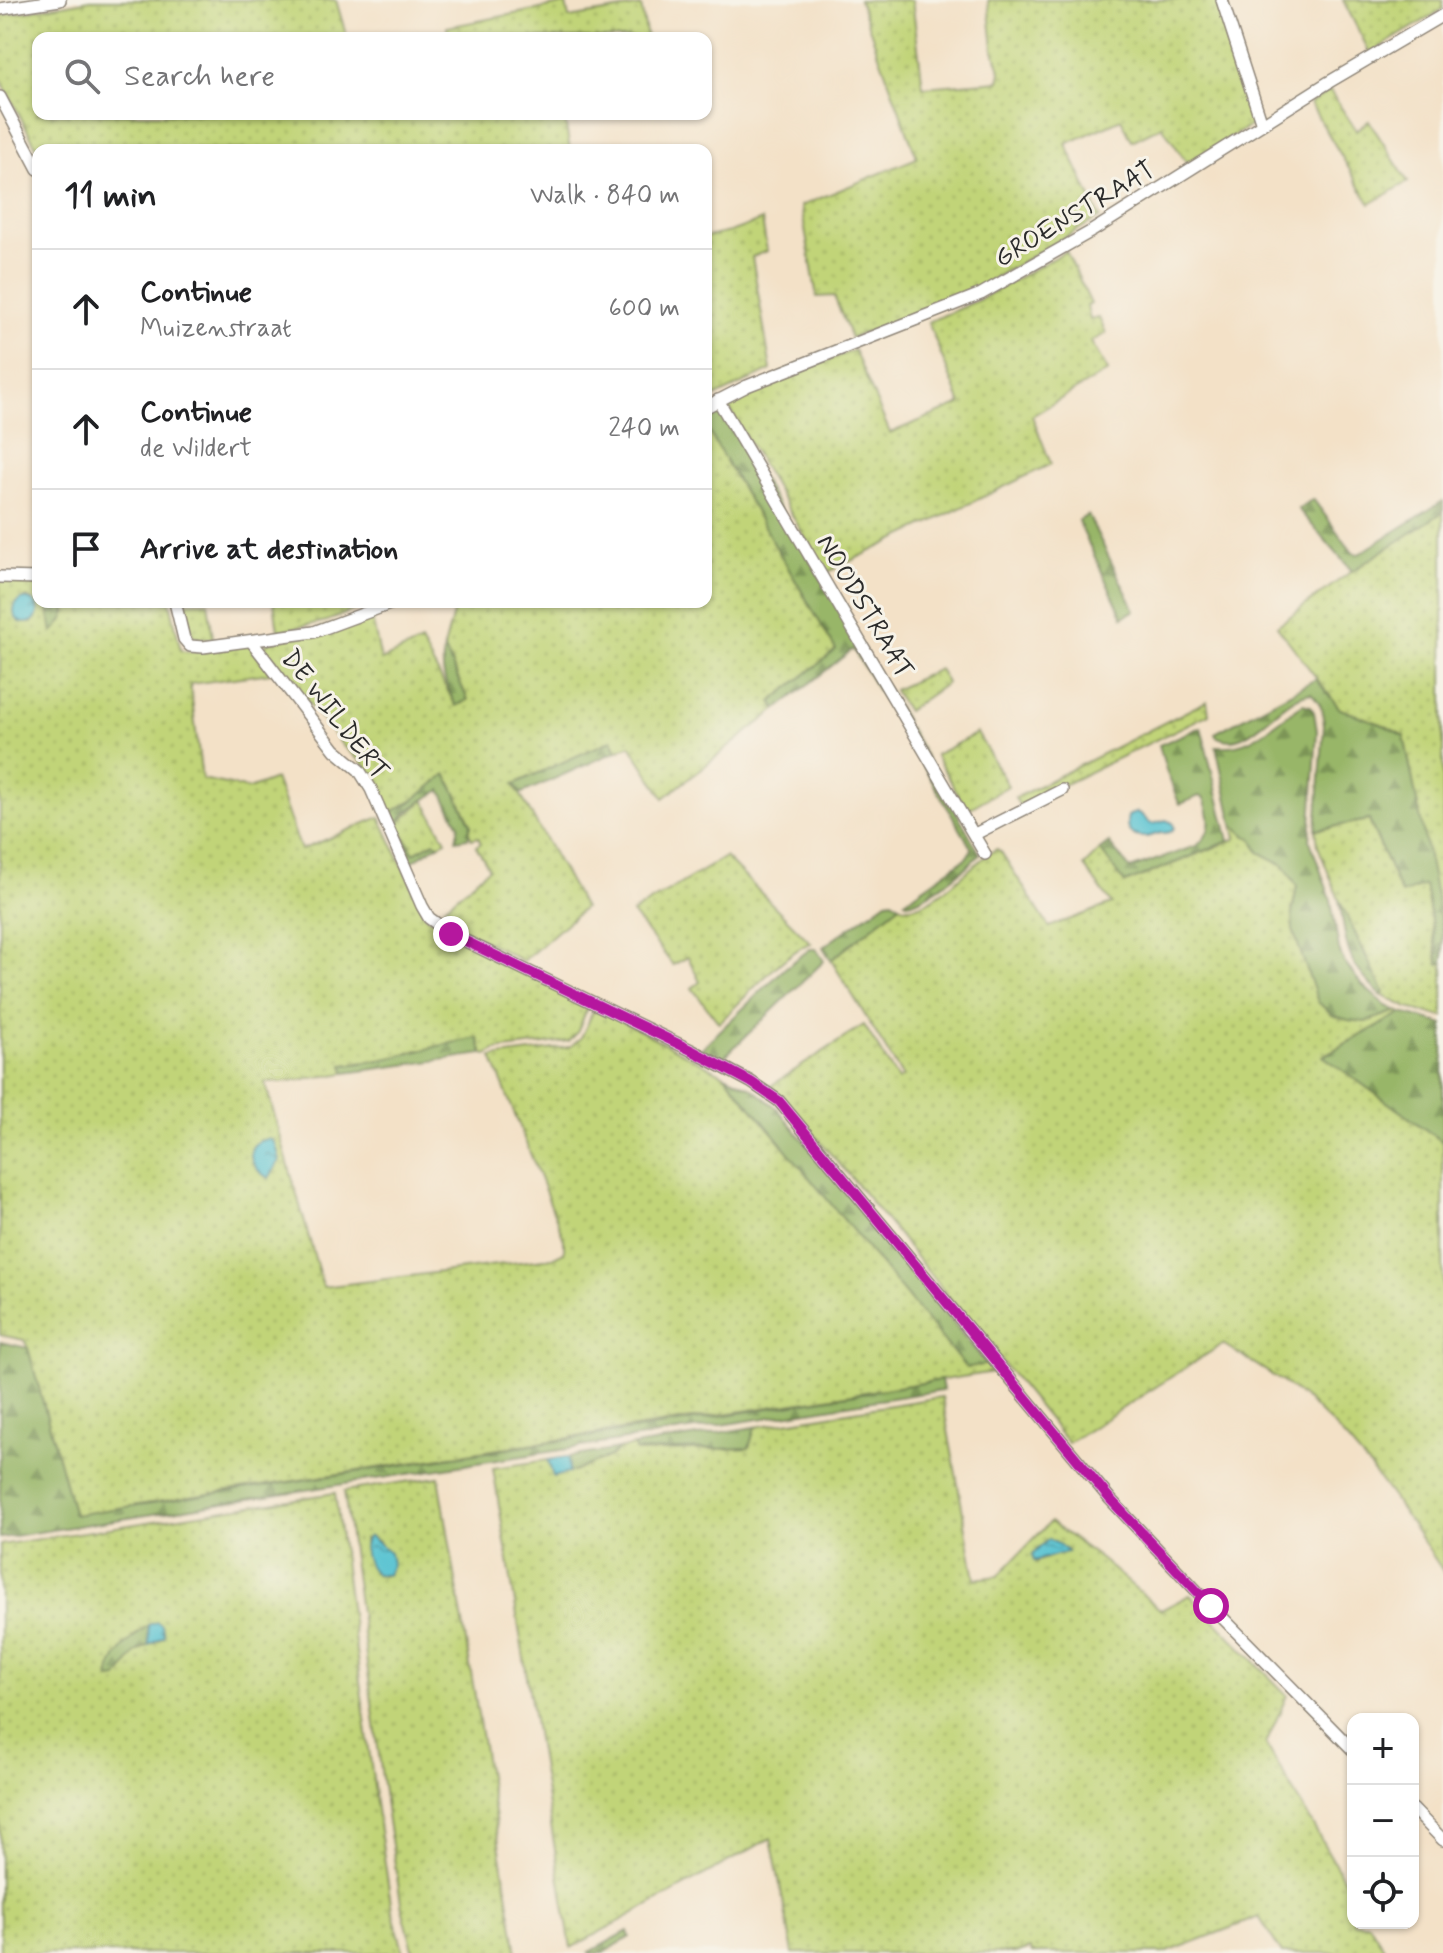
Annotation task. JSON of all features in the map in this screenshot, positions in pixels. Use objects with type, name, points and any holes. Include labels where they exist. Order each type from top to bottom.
[{"type":"street","points":[[0,9],[60,0]]},
{"type":"street","points":[[1222,0],[1262,124]]},
{"type":"street","name":"GROENSTRAAT","points":[[712,404],[981,294],[1092,231],[1443,15]]},
{"type":"street","points":[[0,97],[32,158]]},
{"type":"street","name":"NOODSTRAAT","points":[[718,400],[985,854]]},
{"type":"street","points":[[0,577],[32,578]]},
{"type":"street","points":[[176,608],[184,639],[190,646],[203,647],[314,632],[379,608]]},
{"type":"street","name":"DE WILDERT","points":[[252,642],[335,750],[359,770],[371,789],[429,918],[451,934],[713,1062],[779,1101],[1110,1499],[1347,1744]]},
{"type":"street","points":[[975,834],[1062,790]]},
{"type":"street","points":[[1419,1815],[1443,1840]]},
{"type":"green space","points":[[90,0],[336,0],[345,32],[32,32],[32,120],[565,120],[569,144],[35,144],[0,78],[0,16]]},
{"type":"green space","points":[[859,0],[912,0],[923,87],[999,81],[1001,73],[993,48],[988,0],[1217,0],[1255,123],[1187,163],[1162,126],[1132,141],[1121,119],[1066,144],[1100,217],[966,294],[851,338],[834,296],[817,297],[801,206],[917,158]]},
{"type":"green space","points":[[1343,0],[1443,0],[1443,9],[1370,53]]},
{"type":"green space","points":[[566,4],[569,18],[641,6],[646,32],[447,32],[447,27]]},
{"type":"green space","points":[[1330,91],[1356,130],[1369,121],[1408,182],[1370,204],[1310,103]]},
{"type":"green space","points":[[762,220],[767,251],[752,257],[771,370],[712,398],[712,236]]},
{"type":"green space","points":[[1066,251],[1091,304],[1087,306],[1090,320],[1099,318],[1106,333],[1091,342],[1108,371],[1032,416],[1051,464],[826,573],[730,410],[728,401],[854,350],[890,433],[961,404],[928,322],[981,299]]},
{"type":"green space","points":[[718,405],[906,721],[899,726],[853,649],[777,709],[771,702],[836,650],[712,437],[712,409]]},
{"type":"green space","points":[[712,437],[836,650],[772,702],[777,709],[664,798],[630,745],[617,751],[612,740],[515,785],[584,908],[523,961],[436,915],[489,868],[476,846],[481,843],[478,837],[472,839],[469,833],[471,824],[447,775],[411,802],[388,814],[363,763],[344,747],[266,649],[266,643],[371,614],[381,660],[421,642],[456,706],[468,700],[444,648],[454,608],[712,608]]},
{"type":"green space","points":[[1313,499],[1353,553],[1359,554],[1443,501],[1443,512],[1352,571],[1298,509]]},
{"type":"green space","points":[[1443,512],[1443,937],[1404,736],[1340,709],[1277,626],[1352,571]]},
{"type":"green space","points":[[1088,515],[1135,610],[1123,617],[1078,521]]},
{"type":"green space","points":[[0,580],[32,581],[32,600],[27,597],[16,604],[15,614],[20,622],[32,623],[37,608],[48,608],[52,632],[66,613],[66,608],[171,608],[181,651],[202,652],[250,644],[271,673],[190,684],[202,779],[249,789],[275,779],[301,850],[380,817],[426,917],[589,1004],[577,1033],[569,1041],[495,1050],[487,1055],[483,1052],[417,1050],[395,1058],[343,1065],[346,1073],[265,1082],[323,1287],[552,1258],[564,1252],[559,1226],[492,1057],[570,1047],[581,1038],[595,1007],[725,1075],[966,1368],[987,1364],[994,1372],[74,1515],[24,1340],[0,1335]]},
{"type":"green space","points":[[48,608],[65,608],[63,619],[52,632]]},
{"type":"green space","points":[[186,608],[209,608],[213,638],[193,636]]},
{"type":"green space","points":[[275,608],[359,608],[327,621],[278,631]]},
{"type":"green space","points":[[444,648],[468,700],[456,706],[444,678]]},
{"type":"green space","points":[[939,669],[947,683],[907,711],[894,690]]},
{"type":"green space","points":[[1316,679],[1340,709],[1404,736],[1443,937],[1443,962],[1439,964],[1425,885],[1401,894],[1369,820],[1316,830],[1324,726],[1318,700],[1311,693],[1299,697],[1240,738],[1228,740],[1216,736],[1215,733]]},
{"type":"green space","points":[[1207,701],[1209,714],[1020,806],[1015,798]]},
{"type":"green space","points":[[1303,704],[1310,706],[1314,712],[1317,731],[1310,841],[1331,900],[1339,950],[1344,962],[1362,985],[1386,1006],[1397,1011],[1365,1022],[1332,1015],[1318,1002],[1293,930],[1292,913],[1297,886],[1284,865],[1259,852],[1252,838],[1233,824],[1216,746],[1241,744],[1252,739]]},
{"type":"green space","points":[[909,727],[980,854],[936,890],[908,903],[905,901],[967,857],[972,849],[903,732]]},
{"type":"green space","points":[[1201,727],[1229,841],[1125,883],[1100,850],[1109,843],[1130,869],[1196,846],[1206,836],[1209,818],[1204,798],[1199,796],[1179,803],[1159,745]]},
{"type":"green space","points":[[977,733],[1008,786],[967,810],[935,755]]},
{"type":"green space","points":[[612,740],[617,751],[520,794],[514,784]]},
{"type":"green space","points":[[446,774],[471,824],[468,838],[456,840],[459,825],[441,790],[401,818],[399,826],[414,853],[435,842],[439,844],[410,863],[388,814],[411,802]]},
{"type":"green space","points":[[424,800],[446,841],[438,845],[434,842],[414,853],[399,826],[400,821]]},
{"type":"green space","points":[[1369,820],[1401,893],[1425,885],[1438,963],[1443,962],[1443,1017],[1408,1008],[1381,995],[1384,993],[1340,902],[1318,846],[1316,830]]},
{"type":"green space","points":[[1233,824],[1275,861],[1284,865],[1297,886],[1292,913],[1365,1022],[1397,1011],[1402,1013],[1326,1054],[1443,1142],[1443,1571],[1383,1485],[1333,1425],[1293,1389],[1223,1344],[1068,1443],[850,1176],[771,1086],[864,1025],[898,1080],[903,1077],[831,960],[900,905],[911,907],[923,904],[997,849],[1049,927],[1112,904],[1084,866],[1100,850],[1125,883],[1236,839]]},
{"type":"green space","points":[[725,857],[811,943],[776,966],[719,1023],[692,988],[700,982],[688,957],[673,965],[632,913]]},
{"type":"green space","points":[[892,900],[900,905],[831,960],[823,947]]},
{"type":"green space","points":[[1339,900],[1384,993],[1381,995],[1353,962]]},
{"type":"green space","points":[[810,949],[816,949],[824,961],[722,1059],[701,1049],[785,968]]},
{"type":"green space","points":[[1402,1013],[1443,1024],[1443,1142],[1323,1056]]},
{"type":"green space","points":[[478,1038],[483,1054],[346,1073],[343,1065],[377,1060]]},
{"type":"green space","points":[[725,1075],[752,1088],[777,1108],[987,1364],[966,1368]]},
{"type":"green space","points":[[0,1342],[28,1348],[74,1515],[941,1380],[943,1390],[0,1538]]},
{"type":"green space","points":[[942,1397],[975,1579],[998,1576],[1050,1522],[1102,1560],[1161,1610],[1190,1595],[1287,1695],[1266,1744],[1347,1885],[1347,1929],[1373,1929],[1387,1953],[1282,1953],[1259,1917],[1165,1953],[1032,1953],[1030,1949],[1017,1953],[793,1953],[771,1838],[571,1948],[493,1468],[548,1460],[554,1477],[610,1457],[619,1449],[634,1446],[638,1452],[749,1448],[755,1427]],"holes":[[[1049,1539],[1067,1551],[1036,1562]]]},
{"type":"green space","points":[[755,1427],[749,1448],[635,1451],[634,1446]]},
{"type":"green space","points":[[619,1449],[610,1457],[569,1473],[568,1457]]},
{"type":"green space","points":[[439,1477],[517,1953],[414,1953],[402,1908],[387,1815],[344,1491]],"holes":[[[371,1537],[380,1543],[383,1576],[376,1574],[365,1552],[364,1539]]]},
{"type":"green space","points":[[335,1493],[378,1817],[392,1910],[404,1953],[0,1953],[0,1545]],"holes":[[[148,1625],[162,1638],[136,1652],[132,1638]]]},
{"type":"green space","points":[[148,1625],[149,1645],[136,1652],[118,1678],[109,1679],[117,1655]]},
{"type":"green space","points":[[628,1931],[630,1937],[603,1953],[588,1953]]},
{"type":"water","points":[[21,600],[31,600],[32,608],[37,608],[37,616],[31,622],[21,622],[15,616],[15,606]]},
{"type":"water","points":[[1136,812],[1150,824],[1166,820],[1173,823],[1174,828],[1151,836],[1135,836],[1127,823],[1128,816]]},
{"type":"water","points":[[271,1139],[280,1160],[269,1178],[256,1168],[251,1155],[255,1144]]},
{"type":"water","points":[[568,1457],[569,1473],[553,1477],[548,1460]]},
{"type":"water","points":[[368,1536],[390,1552],[392,1564],[387,1575],[376,1574],[369,1566],[364,1550]]},
{"type":"water","points":[[1049,1539],[1067,1552],[1034,1561],[1032,1555]]},
{"type":"water","points":[[157,1622],[162,1625],[164,1636],[149,1645],[148,1625]]},
{"type":"route","points":[[451,934],[691,1050],[779,1101],[1012,1385],[1110,1499],[1211,1606]]}]
